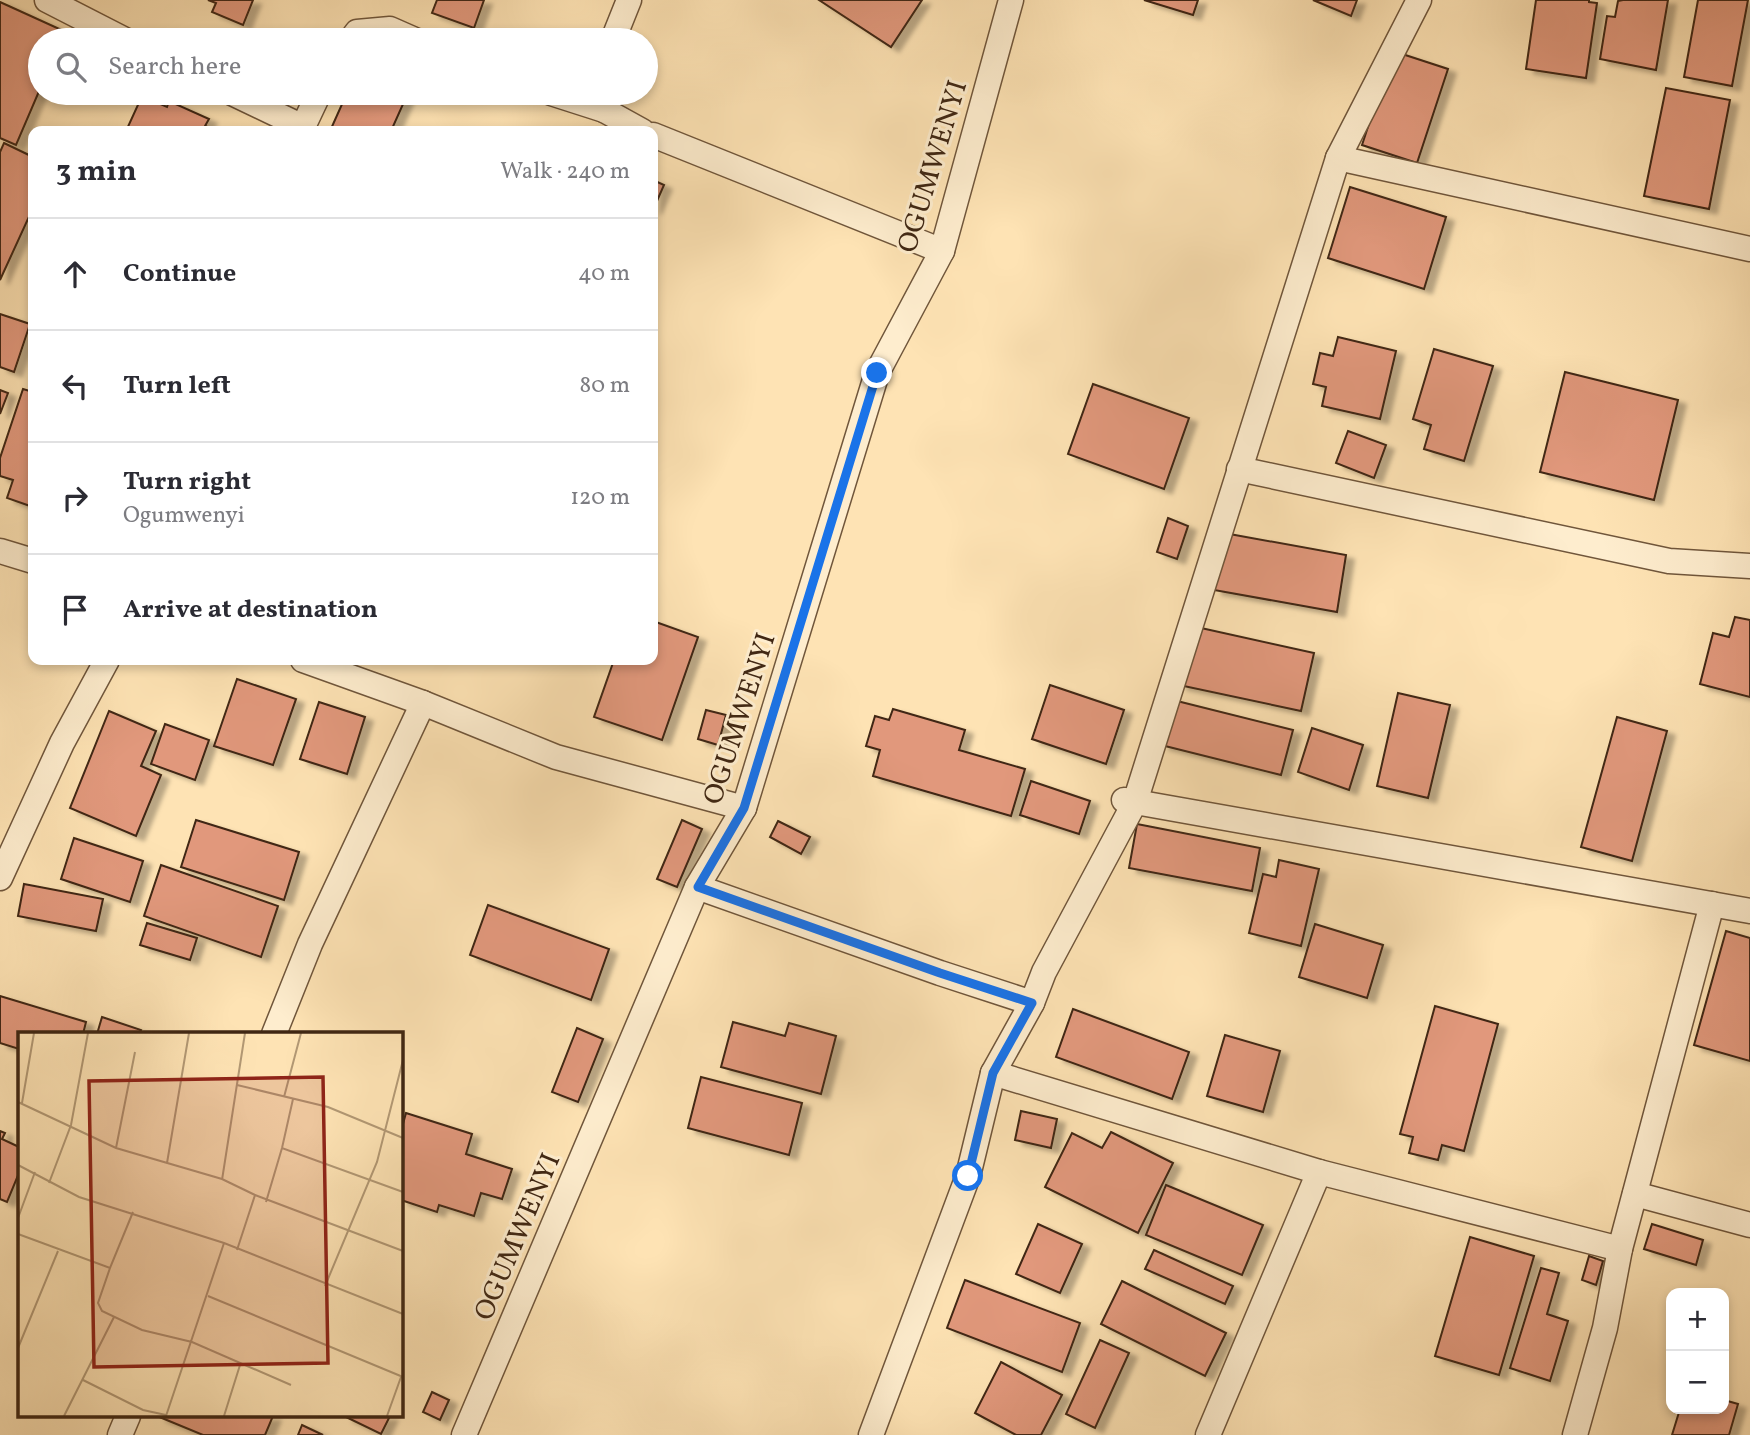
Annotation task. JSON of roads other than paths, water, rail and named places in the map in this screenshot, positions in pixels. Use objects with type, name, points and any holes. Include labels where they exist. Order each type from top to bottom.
[{"type":"street","points":[[47,0],[102,28]]},
{"type":"street","points":[[618,28],[629,0]]},
{"type":"street","name":"OGUMWENYI","points":[[472,1432],[698,887],[744,808],[877,373],[942,251],[1011,0]]},
{"type":"street","points":[[871,1435],[968,1176],[993,1073],[1135,802],[1338,158],[1419,0]]},
{"type":"street","points":[[255,105],[296,126]]},
{"type":"street","points":[[304,126],[314,105]]},
{"type":"street","points":[[609,105],[636,126]]},
{"type":"street","points":[[658,137],[942,251]]},
{"type":"street","points":[[1338,158],[1750,249]]},
{"type":"street","points":[[1239,470],[1669,561],[1750,566]]},
{"type":"street","points":[[0,551],[28,559]]},
{"type":"street","points":[[0,878],[62,743],[104,665]]},
{"type":"street","points":[[317,665],[423,703],[556,757],[744,808]]},
{"type":"street","points":[[275,1032],[310,944],[423,703]]},
{"type":"street","points":[[1135,802],[1124,800],[1750,911]]},
{"type":"street","points":[[698,887],[1032,1003]]},
{"type":"street","points":[[1575,1435],[1605,1328],[1620,1249],[1713,904]]},
{"type":"street","points":[[993,1073],[1320,1172],[1620,1249]]},
{"type":"street","points":[[1208,1435],[1320,1172]]},
{"type":"street","points":[[1635,1194],[1750,1225]]},
{"type":"street","points":[[120,1435],[127,1418]]}]
